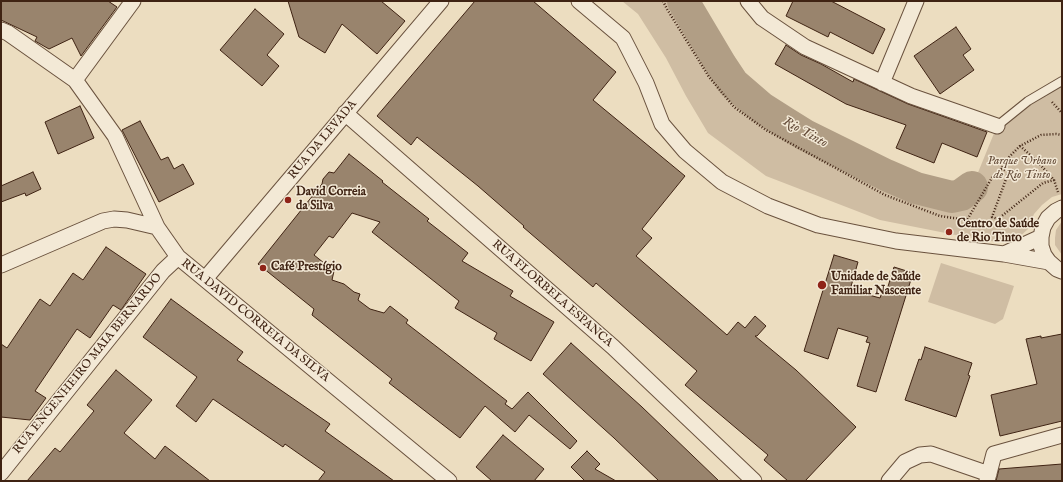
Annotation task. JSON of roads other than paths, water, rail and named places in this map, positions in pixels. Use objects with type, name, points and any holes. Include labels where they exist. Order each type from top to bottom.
[{"type":"street","points":[[75,80],[133,1]]},
{"type":"street","name":"RUA DA LEVADA","points":[[205,279],[441,1]]},
{"type":"street","points":[[579,1],[624,38],[646,83],[662,124],[685,151],[722,182],[768,206],[818,225],[896,240],[1004,254],[1049,262]]},
{"type":"street","points":[[748,1],[762,18],[804,47],[911,96],[997,126]]},
{"type":"street","points":[[882,83],[916,1]]},
{"type":"street","name":"RUA DAVID CORREIA DA SILVA","points":[[1,30],[8,33],[75,80],[115,136],[157,227],[178,257],[449,481]]},
{"type":"street","name":"RUA FLORBELA ESPANCA","points":[[345,113],[613,347],[754,481]]},
{"type":"street","points":[[1060,201],[1056,211],[1048,218],[1040,237],[1044,255],[1049,262],[1057,269],[1062,271]]},
{"type":"street","points":[[1,265],[103,221],[114,219],[127,220],[157,227]]},
{"type":"street","points":[[1004,254],[1040,237]]},
{"type":"street","name":"RUA ENGENHEIRO MAIA BERNARDO","points":[[1,473],[163,271],[178,257]]},
{"type":"street","points":[[890,481],[905,462],[920,454],[931,454],[988,478],[994,454],[1062,435]]},
{"type":"lane","points":[[997,126],[1028,101],[1062,81]]},
{"type":"waterway","name":"Rio Tinto","points":[[683,1],[733,83],[762,108],[805,135],[916,188],[952,197],[961,195],[972,187]]},
{"type":"place","name":"David Correia da Silva","points":[[288,200]]},
{"type":"place","name":"Centro de Saúde de Rio Tinto","points":[[949,232]]},
{"type":"place","name":"Café Prestígio","points":[[263,268]]},
{"type":"place","name":"Unidade de Saúde Familiar Nascente","points":[[822,285]]},
{"type":"park label","name":"Parque Urbano de Rio Tinto","points":[[1022,169]]}]
